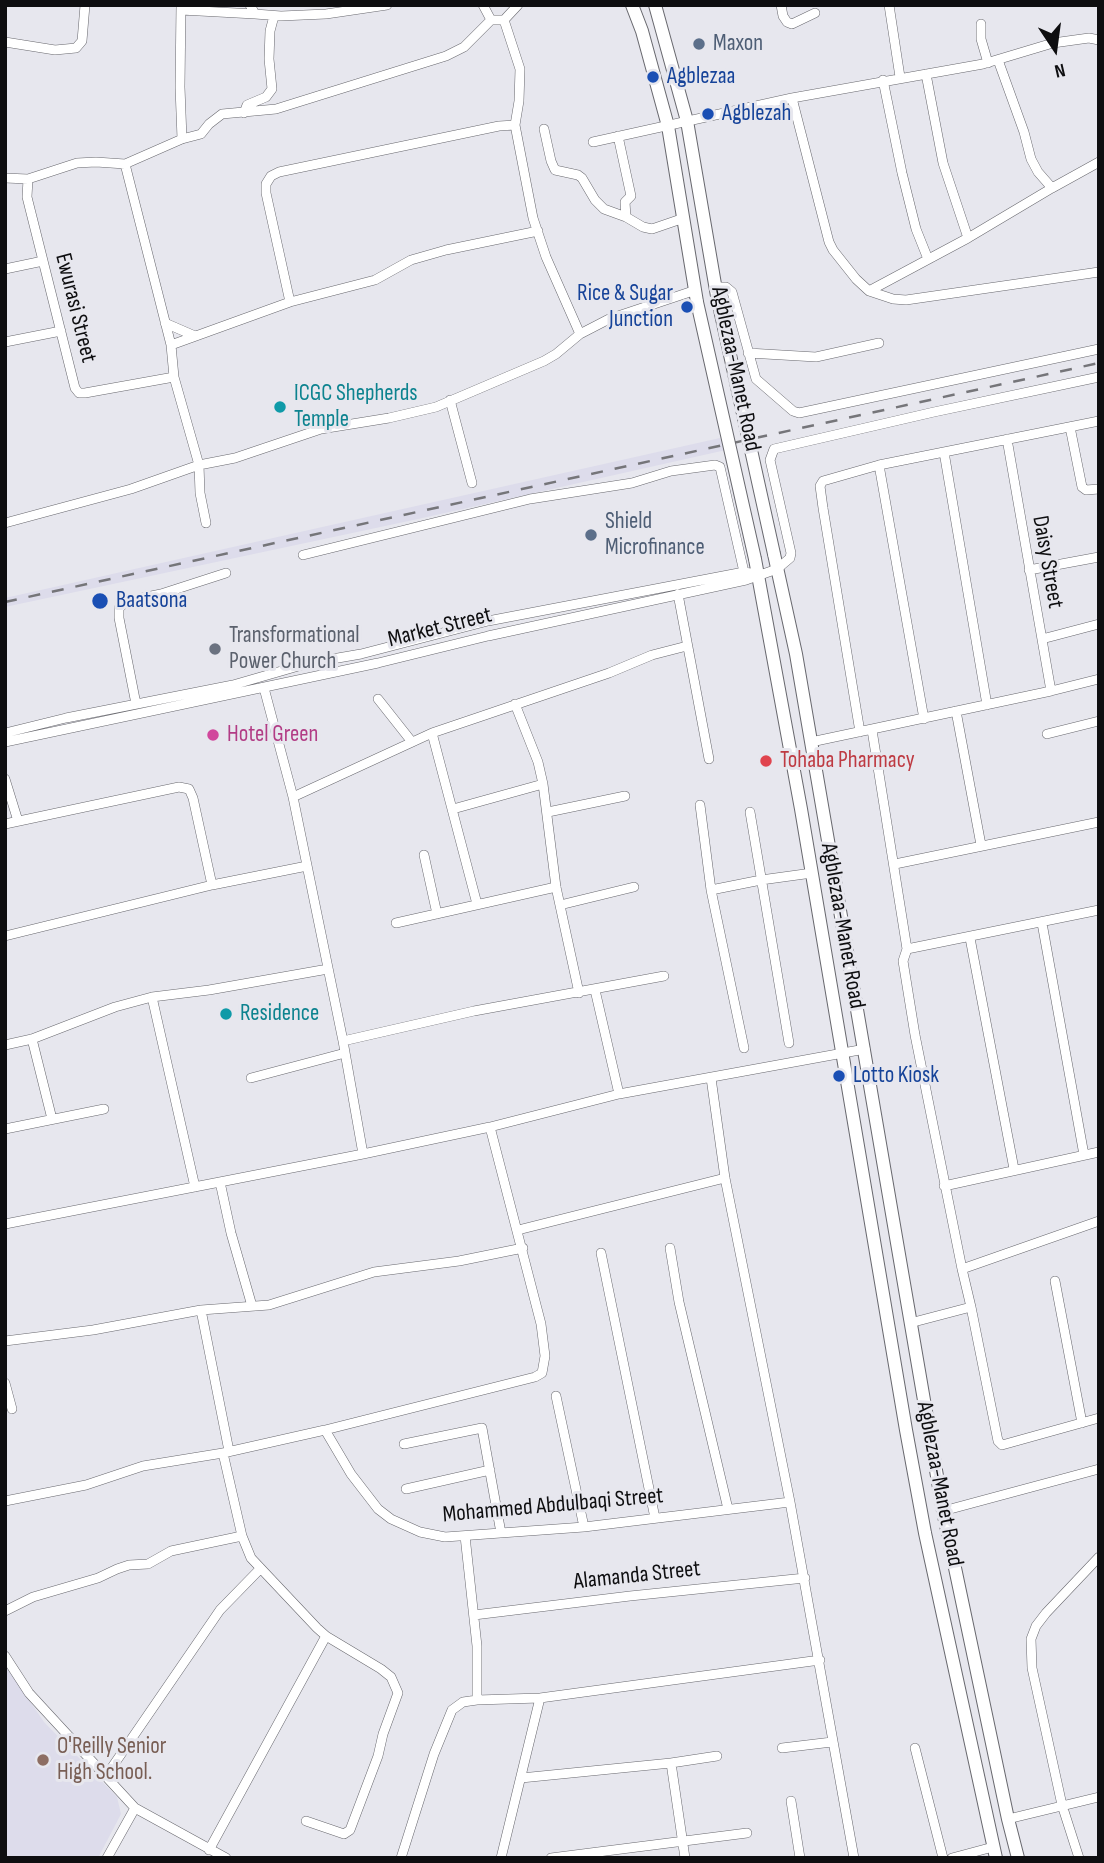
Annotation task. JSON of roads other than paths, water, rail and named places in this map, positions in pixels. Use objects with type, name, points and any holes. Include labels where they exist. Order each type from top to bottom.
[{"type":"main road","name":"Agblezaa-Manet Road","points":[[632,5],[642,31],[668,126],[697,296],[759,574],[923,1520],[995,1853]]},
{"type":"main road","name":"Agblezaa-Manet Road","points":[[655,5],[687,121],[716,292],[778,569],[865,1049],[943,1511],[1018,1858]]},
{"type":"street","points":[[5,42],[55,50],[76,48],[82,41],[85,5]]},
{"type":"street","points":[[182,139],[181,7],[252,10],[274,16],[387,5]]},
{"type":"street","points":[[483,5],[491,20]]},
{"type":"street","points":[[5,178],[28,178],[77,163],[125,164],[182,139],[201,134],[222,114],[276,109],[446,56],[464,47],[491,20],[504,20],[518,5]]},
{"type":"street","points":[[781,5],[787,23],[792,24],[816,13]]},
{"type":"street","points":[[889,5],[901,78]]},
{"type":"street","points":[[244,113],[247,105],[266,97],[272,89],[270,31],[274,16]]},
{"type":"street","points":[[504,20],[520,69],[515,125],[533,218],[546,257],[580,334]]},
{"type":"street","points":[[981,24],[981,39],[993,61],[1034,166],[1052,188]]},
{"type":"street","points":[[593,142],[792,98],[993,61],[1053,43],[1089,38],[1099,40]]},
{"type":"street","points":[[926,74],[943,163],[968,238]]},
{"type":"street","points":[[883,80],[916,229],[929,259]]},
{"type":"street","points":[[792,98],[829,242],[848,270],[869,291],[893,299],[906,300],[1099,272]]},
{"type":"street","points":[[290,302],[266,193],[266,184],[271,176],[292,169],[499,126],[515,125]]},
{"type":"street","points":[[544,129],[555,170],[582,178],[595,200],[604,209],[652,229],[684,218]]},
{"type":"street","points":[[618,136],[631,196],[625,202],[626,217]]},
{"type":"street","points":[[869,291],[968,238],[1099,162]]},
{"type":"street","points":[[125,164],[171,345],[174,377],[200,465],[200,493],[206,523]]},
{"type":"street","name":"Ewurasi Street","points":[[28,178],[27,197],[75,388],[79,393],[174,377]]},
{"type":"street","points":[[171,345],[290,302],[375,280],[411,260],[538,231]]},
{"type":"street","points":[[5,270],[43,261]]},
{"type":"street","points":[[716,292],[726,288],[732,292],[756,379],[793,411],[799,413],[1099,349]]},
{"type":"street","points":[[5,523],[131,489],[200,465],[235,458],[321,429],[436,407],[544,361],[580,334],[609,320],[697,296]]},
{"type":"street","points":[[165,323],[195,336]]},
{"type":"street","points":[[5,342],[61,331]]},
{"type":"street","points":[[748,353],[816,357],[878,343]]},
{"type":"street","points":[[778,569],[790,558],[791,553],[770,460],[774,449],[1099,377]]},
{"type":"street","points":[[450,400],[472,483]]},
{"type":"street","points":[[860,732],[820,485],[827,479],[879,465],[1099,421]]},
{"type":"street","points":[[1070,427],[1082,487],[1086,490],[1099,489]]},
{"type":"street","name":"Daisy Street","points":[[1007,439],[1051,691]]},
{"type":"street","points":[[944,452],[987,705]]},
{"type":"street","points":[[303,555],[530,499],[632,483],[671,471],[715,465],[720,467],[744,572]]},
{"type":"street","points":[[879,465],[924,719]]},
{"type":"street","points":[[1028,570],[1099,557]]},
{"type":"street","name":"Market Street","points":[[5,742],[264,688],[746,580],[778,569]]},
{"type":"street","name":"Market Street","points":[[5,733],[233,685],[309,663],[361,654],[488,621],[744,572],[759,574]]},
{"type":"street","points":[[136,704],[118,618],[119,608],[127,601],[161,594],[226,573]]},
{"type":"street","points":[[678,594],[709,760]]},
{"type":"street","points":[[1042,639],[1099,624]]},
{"type":"street","points":[[293,797],[432,733],[609,673],[652,655],[687,646]]},
{"type":"street","points":[[811,741],[1098,682]]},
{"type":"street","points":[[264,688],[293,797],[343,1041],[363,1154]]},
{"type":"street","points":[[378,699],[412,743]]},
{"type":"street","points":[[515,704],[538,762],[543,784],[556,887],[579,993]]},
{"type":"street","points":[[956,711],[981,845]]},
{"type":"street","points":[[1047,734],[1099,721]]},
{"type":"street","points":[[872,730],[906,948],[903,955],[906,983],[944,1186],[998,1441],[1008,1444],[1099,1418]]},
{"type":"street","points":[[432,733],[477,904]]},
{"type":"street","points":[[5,779],[18,821]]},
{"type":"street","points":[[453,809],[543,784]]},
{"type":"street","points":[[5,824],[179,787],[189,789],[212,885]]},
{"type":"street","points":[[548,811],[625,796]]},
{"type":"street","points":[[700,805],[711,890],[744,1048]]},
{"type":"street","points":[[750,813],[789,1043]]},
{"type":"street","points":[[894,864],[1099,822]]},
{"type":"street","points":[[424,855],[437,914]]},
{"type":"street","points":[[5,936],[212,885],[307,866]]},
{"type":"street","points":[[711,890],[812,873]]},
{"type":"street","points":[[396,923],[556,887]]},
{"type":"street","points":[[560,905],[634,887]]},
{"type":"street","points":[[906,948],[1099,910]]},
{"type":"street","points":[[1042,923],[1084,1155]]},
{"type":"street","points":[[970,937],[1014,1169]]},
{"type":"street","points":[[5,1045],[33,1039],[116,1007],[152,997],[328,969]]},
{"type":"street","points":[[343,1041],[474,1011],[664,976]]},
{"type":"street","points":[[595,990],[619,1094]]},
{"type":"street","points":[[152,997],[195,1186]]},
{"type":"street","points":[[33,1039],[52,1119]]},
{"type":"street","points":[[5,1224],[363,1154],[489,1127],[619,1094],[865,1049]]},
{"type":"street","points":[[251,1078],[345,1053]]},
{"type":"street","points":[[711,1079],[725,1178],[805,1578],[853,1858]]},
{"type":"street","points":[[5,1129],[104,1108]]},
{"type":"street","points":[[5,1501],[86,1485],[143,1466],[226,1452],[325,1430],[536,1377],[542,1373],[545,1356],[541,1324],[489,1127]]},
{"type":"street","points":[[944,1186],[1099,1152]]},
{"type":"street","points":[[518,1230],[725,1178]]},
{"type":"street","points":[[220,1182],[252,1306]]},
{"type":"street","points":[[961,1269],[1099,1221]]},
{"type":"street","points":[[5,1341],[93,1330],[201,1310],[269,1305],[374,1272],[459,1261],[523,1248]]},
{"type":"street","points":[[670,1248],[679,1302],[729,1509]]},
{"type":"street","points":[[601,1254],[654,1518]]},
{"type":"street","points":[[1055,1281],[1082,1423]]},
{"type":"street","points":[[910,1323],[971,1307]]},
{"type":"street","points":[[201,1310],[242,1536],[247,1550],[260,1569],[326,1636],[382,1669],[391,1677],[398,1693],[350,1830],[344,1834],[306,1821]]},
{"type":"street","points":[[5,1383],[12,1409]]},
{"type":"street","points":[[556,1396],[584,1527]]},
{"type":"street","points":[[404,1444],[479,1427],[483,1432],[501,1533]]},
{"type":"street","name":"Mohammed Abdulbaqi Street","points":[[325,1430],[358,1483],[378,1509],[391,1520],[421,1532],[445,1537],[584,1527],[790,1502]]},
{"type":"street","points":[[943,1511],[1099,1469]]},
{"type":"street","points":[[405,1489],[490,1470]]},
{"type":"street","points":[[5,1611],[33,1597],[98,1578],[129,1565],[142,1567],[171,1551],[242,1536]]},
{"type":"street","points":[[466,1536],[477,1646],[477,1700]]},
{"type":"street","points":[[1079,1858],[1062,1805],[1032,1668],[1031,1639],[1036,1626],[1046,1613],[1099,1557]]},
{"type":"street","points":[[106,1776],[220,1610],[260,1569]]},
{"type":"street","name":"Alamanda Street","points":[[474,1615],[805,1578]]},
{"type":"street","points":[[209,1850],[326,1636]]},
{"type":"street","points":[[5,1656],[29,1693],[135,1808],[226,1858]]},
{"type":"street","points":[[401,1858],[426,1777],[452,1710],[463,1702],[540,1698],[820,1660]]},
{"type":"street","points":[[501,1858],[540,1698]]},
{"type":"street","points":[[782,1748],[832,1742]]},
{"type":"street","points":[[915,1748],[943,1858]]},
{"type":"street","points":[[521,1778],[718,1756]]},
{"type":"street","points":[[671,1763],[685,1858]]},
{"type":"street","points":[[1008,1819],[1099,1797]]},
{"type":"street","points":[[791,1801],[800,1858]]},
{"type":"street","points":[[107,1858],[135,1808]]},
{"type":"street","points":[[551,1858],[747,1833]]},
{"type":"street","points":[[630,1847],[632,1858]]},
{"type":"street","points":[[952,1858],[995,1853]]},
{"type":"railway","points":[[5,602],[1099,363]]},
{"type":"place","name":"Maxon","points":[[699,44]]},
{"type":"place","name":"Agblezaa","points":[[653,77]]},
{"type":"place","name":"Agblezah","points":[[708,114]]},
{"type":"place","name":"Rice & Sugar Junction","points":[[687,307]]},
{"type":"place","name":"ICGC Shepherds Temple","points":[[280,407]]},
{"type":"place","name":"Shield Microfinance","points":[[591,535]]},
{"type":"place","name":"Baatsona","points":[[100,601]]},
{"type":"place","name":"Transformational Power Church","points":[[215,649]]},
{"type":"place","name":"Hotel Green","points":[[213,735]]},
{"type":"place","name":"Tohaba Pharmacy","points":[[766,761]]},
{"type":"place","name":"Residence","points":[[226,1014]]},
{"type":"place","name":"Lotto Kiosk","points":[[839,1076]]},
{"type":"place","name":"O'Reilly Senior High School.","points":[[43,1760]]}]
